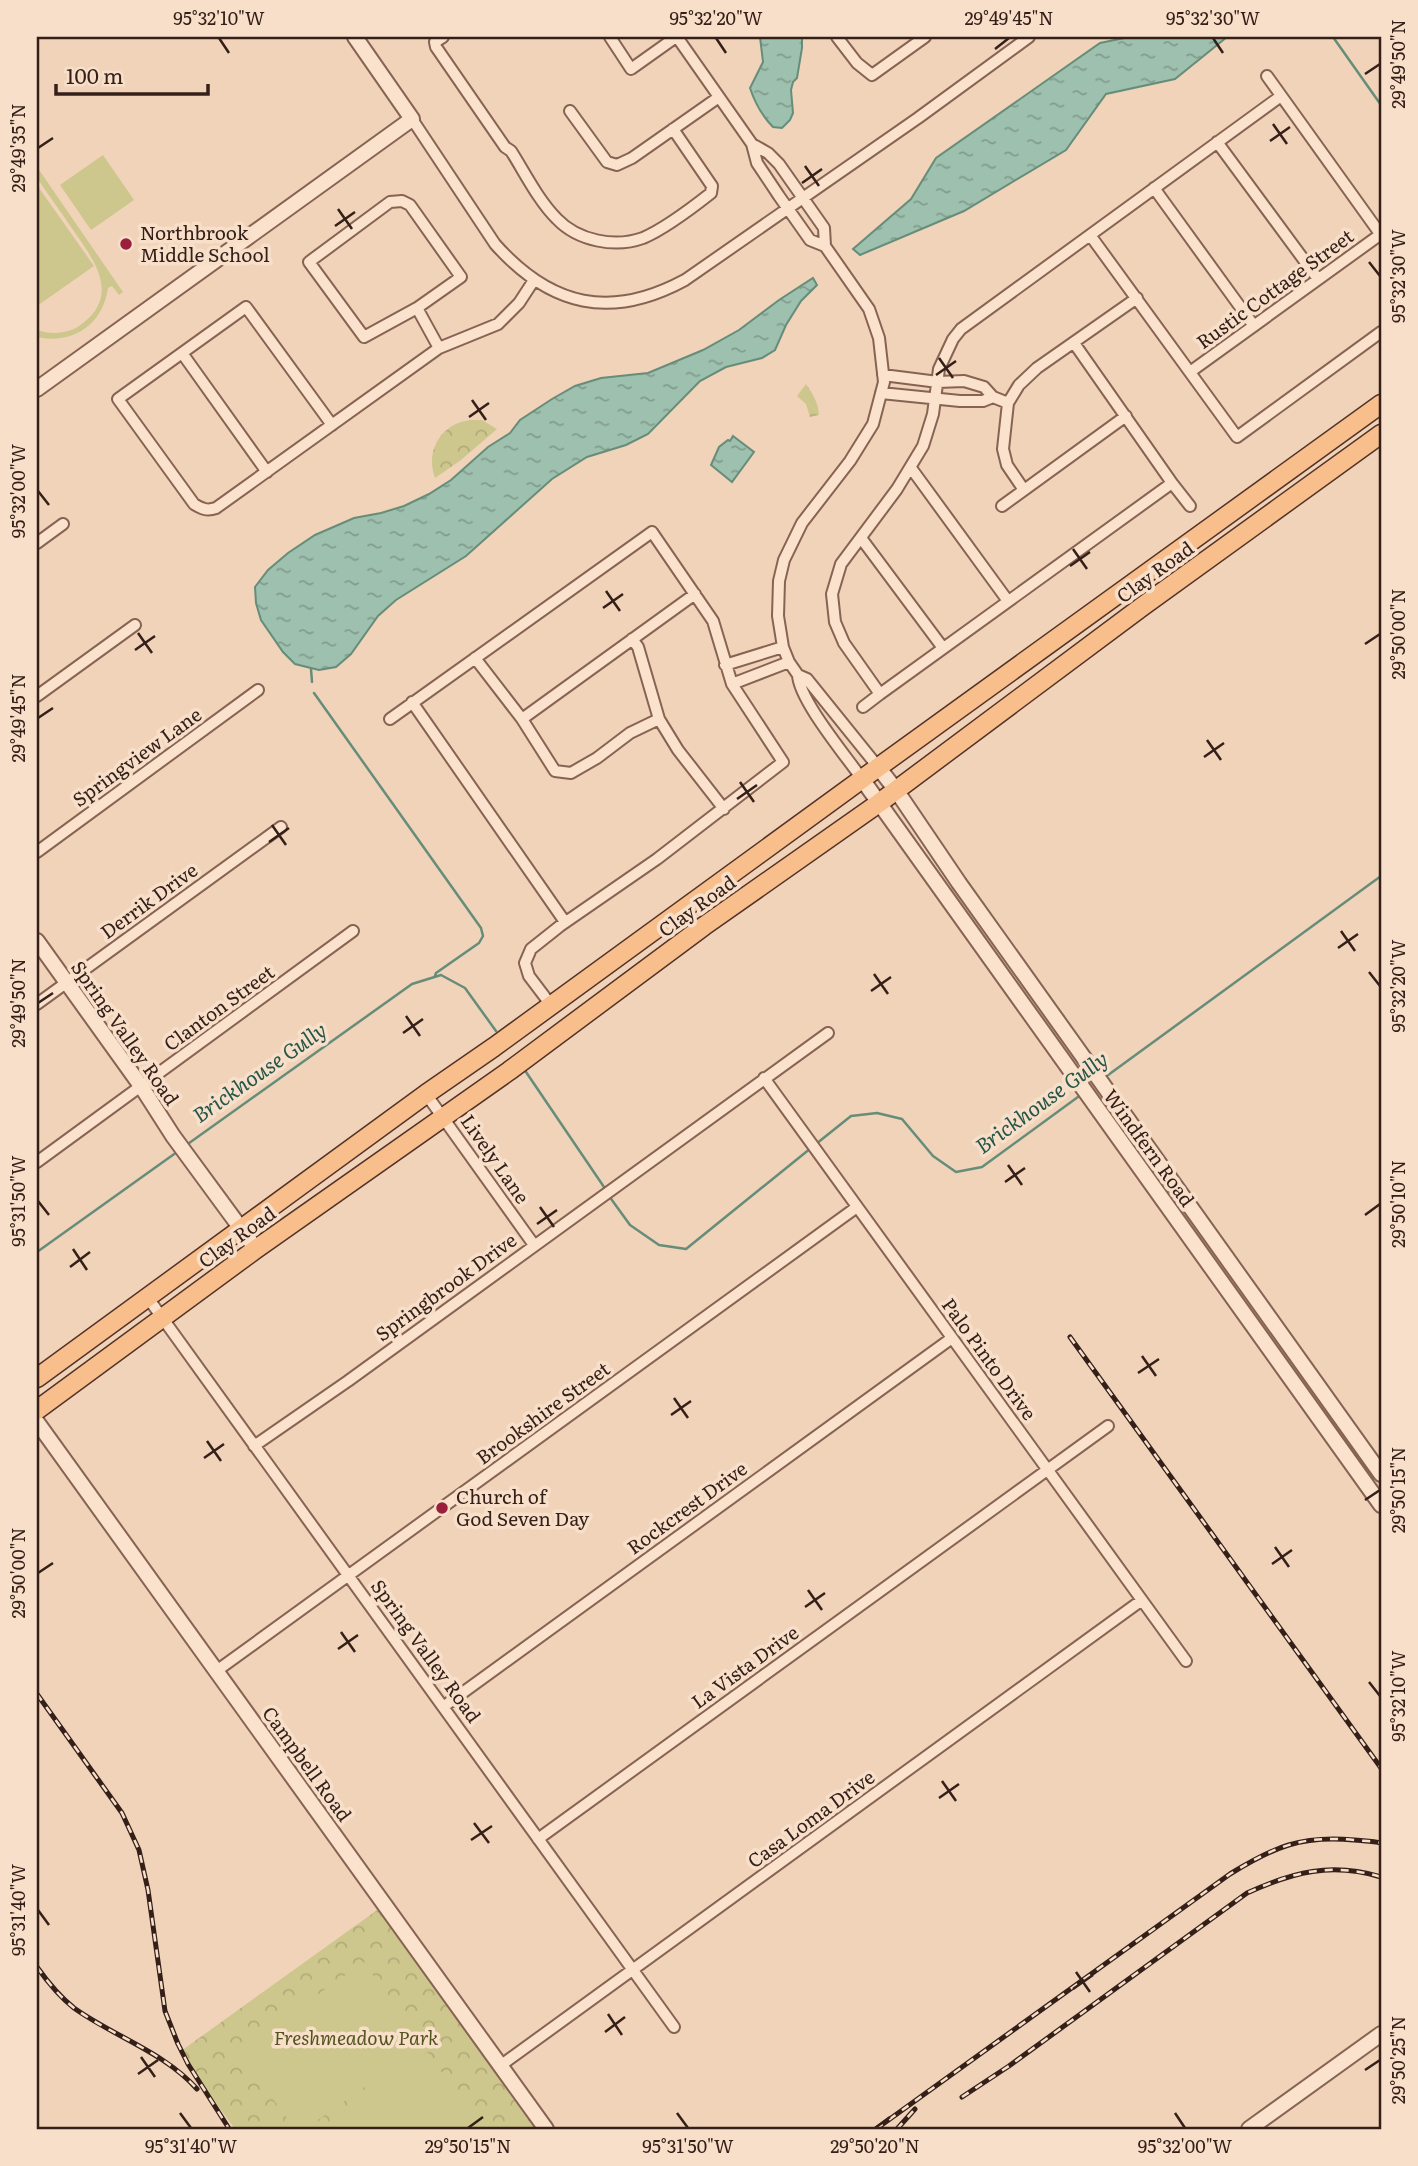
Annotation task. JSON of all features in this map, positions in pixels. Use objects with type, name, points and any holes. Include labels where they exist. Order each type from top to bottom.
[{"type":"main road","name":"Clay Road","points":[[37,1378],[1381,404]]},
{"type":"main road","name":"Clay Road","points":[[37,1410],[256,1249],[444,1118],[704,926],[879,803],[1143,606],[1381,434]]},
{"type":"main road","points":[[1277,479],[1291,500]]},
{"type":"main road","points":[[1129,585],[1143,606]]},
{"type":"main road","points":[[692,904],[704,926]]},
{"type":"street","points":[[355,37],[495,244],[512,263],[558,294],[602,304],[642,299],[685,280],[804,199],[1030,37]]},
{"type":"street","points":[[443,37],[435,42],[436,47],[505,146],[557,219],[582,236],[614,242],[629,242],[644,237],[710,193],[712,186],[673,129]]},
{"type":"street","points":[[610,37],[631,69],[676,37],[752,144],[757,163],[810,240],[825,246],[853,284],[869,309],[879,338],[884,382],[873,424],[850,461],[802,523],[784,560],[779,581],[778,615],[783,647],[789,662],[807,699],[862,779]]},
{"type":"street","points":[[837,37],[857,63],[872,75],[925,37]]},
{"type":"street","points":[[1267,76],[1381,234]]},
{"type":"street","points":[[880,694],[844,643],[835,622],[832,594],[841,564],[911,468],[923,446],[933,414],[939,369],[953,339],[961,329],[1281,96]]},
{"type":"street","points":[[570,111],[607,162],[617,165],[624,163],[719,97]]},
{"type":"street","points":[[37,389],[412,119]]},
{"type":"street","points":[[1217,142],[1318,279]]},
{"type":"street","points":[[752,144],[768,153],[779,164],[824,228],[825,246]]},
{"type":"street","points":[[1154,188],[1254,326]]},
{"type":"street","points":[[402,201],[410,205],[461,277],[417,309],[363,337],[309,261],[390,202],[402,201]]},
{"type":"street","points":[[1090,234],[1237,437],[1381,332]]},
{"type":"street","name":"Rustic Cottage Street","points":[[1191,372],[1381,234]]},
{"type":"street","points":[[332,425],[246,307],[118,399],[194,504],[201,509],[216,508],[268,472],[439,348],[498,324],[519,303],[534,280]]},
{"type":"street","points":[[1024,490],[1007,465],[1003,449],[1008,403],[1018,385],[1037,368],[1137,298]]},
{"type":"street","points":[[417,309],[439,348]]},
{"type":"street","points":[[1074,343],[1190,506]]},
{"type":"street","points":[[182,353],[268,472]]},
{"type":"street","points":[[883,374],[938,382],[964,382],[984,387],[993,397],[1008,403]]},
{"type":"street","points":[[909,396],[911,378]]},
{"type":"street","points":[[881,393],[983,401],[993,397]]},
{"type":"street","points":[[1002,506],[1126,416]]},
{"type":"street","points":[[911,468],[1008,601]]},
{"type":"street","points":[[863,707],[1172,482]]},
{"type":"street","points":[[37,543],[63,524]]},
{"type":"street","points":[[390,719],[652,532],[713,621],[732,684],[783,762],[657,859],[565,922],[531,949],[525,963],[529,976],[551,1005]]},
{"type":"street","points":[[861,538],[943,649]]},
{"type":"street","points":[[522,719],[695,594]]},
{"type":"street","points":[[37,696],[135,625]]},
{"type":"street","points":[[632,639],[638,647],[659,719],[678,750],[724,808]]},
{"type":"street","points":[[725,665],[783,647]]},
{"type":"street","points":[[475,658],[522,719],[555,771],[571,773],[597,758],[630,733],[659,719]]},
{"type":"street","points":[[732,684],[789,662]]},
{"type":"street","points":[[798,676],[807,679],[878,768]]},
{"type":"street","name":"Springview Lane","points":[[37,852],[258,690]]},
{"type":"street","points":[[412,702],[565,922]]},
{"type":"street","name":"Windfern Road","points":[[878,768],[1381,1474]]},
{"type":"street","name":"Windfern Road","points":[[862,779],[1381,1505]]},
{"type":"street","name":"Derrik Drive","points":[[37,1004],[281,827]]},
{"type":"street","name":"Clanton Street","points":[[37,1161],[353,931]]},
{"type":"street","name":"Spring Valley Road","points":[[37,941],[141,1086],[173,1136],[256,1249]]},
{"type":"street","points":[[990,959],[1006,948]]},
{"type":"street","name":"Springbrook Drive","points":[[254,1446],[348,1381],[828,1033]]},
{"type":"street","points":[[1067,1066],[1090,1063]]},
{"type":"street","name":"Palo Pinto Drive","points":[[764,1078],[1186,1661]]},
{"type":"street","name":"Lively Lane","points":[[426,1094],[534,1245]]},
{"type":"street","name":"Brookshire Street","points":[[215,1672],[858,1207]]},
{"type":"street","name":"Spring Valley Road","points":[[148,1298],[674,2027]]},
{"type":"street","name":"Rockcrest Drive","points":[[443,1707],[952,1338]]},
{"type":"street","name":"Campbell Road","points":[[37,1422],[546,2129]]},
{"type":"street","name":"La Vista Drive","points":[[538,1839],[1108,1426]]},
{"type":"street","name":"Casa Loma Drive","points":[[500,2066],[1142,1600]]},
{"type":"street","points":[[1249,2129],[1381,2034]]},
{"type":"green space","points":[[103,155],[134,200],[91,230],[60,185]]},
{"type":"green space","points":[[37,167],[123,292],[119,295],[112,286],[108,288],[105,301],[93,322],[74,335],[62,338],[37,337],[37,330],[49,333],[78,327],[95,311],[102,287],[87,250],[37,178]]},
{"type":"green space","points":[[37,185],[94,266],[37,306]]},
{"type":"green space","points":[[806,384],[815,398],[819,415],[810,417],[806,404],[797,396]]},
{"type":"green space","points":[[471,420],[482,420],[497,429],[435,478],[432,458],[438,440],[451,427]]},
{"type":"green space","name":"Freshmeadow Park","points":[[380,1908],[536,2129],[235,2129],[196,2076],[181,2051]]},
{"type":"green space","points":[[364,1962],[422,2046],[305,2129],[295,2129],[238,2051]]},
{"type":"green space","points":[[427,2052],[483,2129],[320,2129]]},
{"type":"water","points":[[760,37],[802,37],[797,78],[791,90],[793,113],[782,128],[773,127],[765,118],[750,88],[763,62]]},
{"type":"water","points":[[1129,37],[1227,37],[1175,79],[1106,94],[1066,150],[964,211],[860,255],[853,249],[911,199],[936,158],[1100,43]]},
{"type":"water","points":[[813,278],[817,285],[801,301],[775,350],[762,358],[726,367],[700,381],[648,434],[626,445],[587,457],[552,479],[466,556],[396,600],[378,616],[351,654],[336,667],[319,670],[295,664],[283,652],[261,620],[255,587],[268,570],[315,535],[354,518],[404,506],[429,494],[510,433],[520,420],[575,386],[601,378],[648,373],[703,350],[739,330]]},
{"type":"water","points":[[733,436],[754,452],[732,482],[711,465],[719,447]]},
{"type":"waterway","points":[[1333,37],[1381,105]]},
{"type":"waterway","points":[[311,669],[312,682]]},
{"type":"waterway","points":[[314,693],[481,928],[483,936],[479,943],[435,976]]},
{"type":"waterway","name":"Brickhouse Gully","points":[[1104,1078],[1381,876]]},
{"type":"waterway","name":"Brickhouse Gully","points":[[185,1146],[412,984],[441,975],[465,988],[496,1031]]},
{"type":"waterway","name":"Brickhouse Gully","points":[[524,1069],[606,1190]]},
{"type":"waterway","name":"Brickhouse Gully","points":[[816,1144],[851,1116],[877,1113],[902,1119],[933,1156],[956,1172],[982,1167],[1082,1094]]},
{"type":"waterway","name":"Brickhouse Gully","points":[[609,1196],[630,1225],[659,1245],[686,1249],[811,1148]]},
{"type":"waterway","name":"Brickhouse Gully","points":[[37,1252],[177,1152]]},
{"type":"railway","points":[[1070,1337],[1381,1768]]},
{"type":"railway","points":[[37,1694],[122,1813],[139,1850],[148,1890],[165,2011],[188,2064],[228,2127]]},
{"type":"railway","points":[[876,2129],[1230,1874],[1275,1850],[1303,1841],[1335,1839],[1381,1843]]},
{"type":"railway","points":[[962,2097],[1009,2066],[1247,1893],[1280,1880],[1312,1872],[1345,1870],[1381,1877]]},
{"type":"railway","points":[[37,1967],[54,1989],[74,2008],[154,2054],[197,2089]]},
{"type":"railway","points":[[897,2129],[915,2109]]},
{"type":"place","name":"Northbrook Middle School","points":[[126,244]]},
{"type":"place","name":"Church of God Seven Day","points":[[442,1508]]}]
